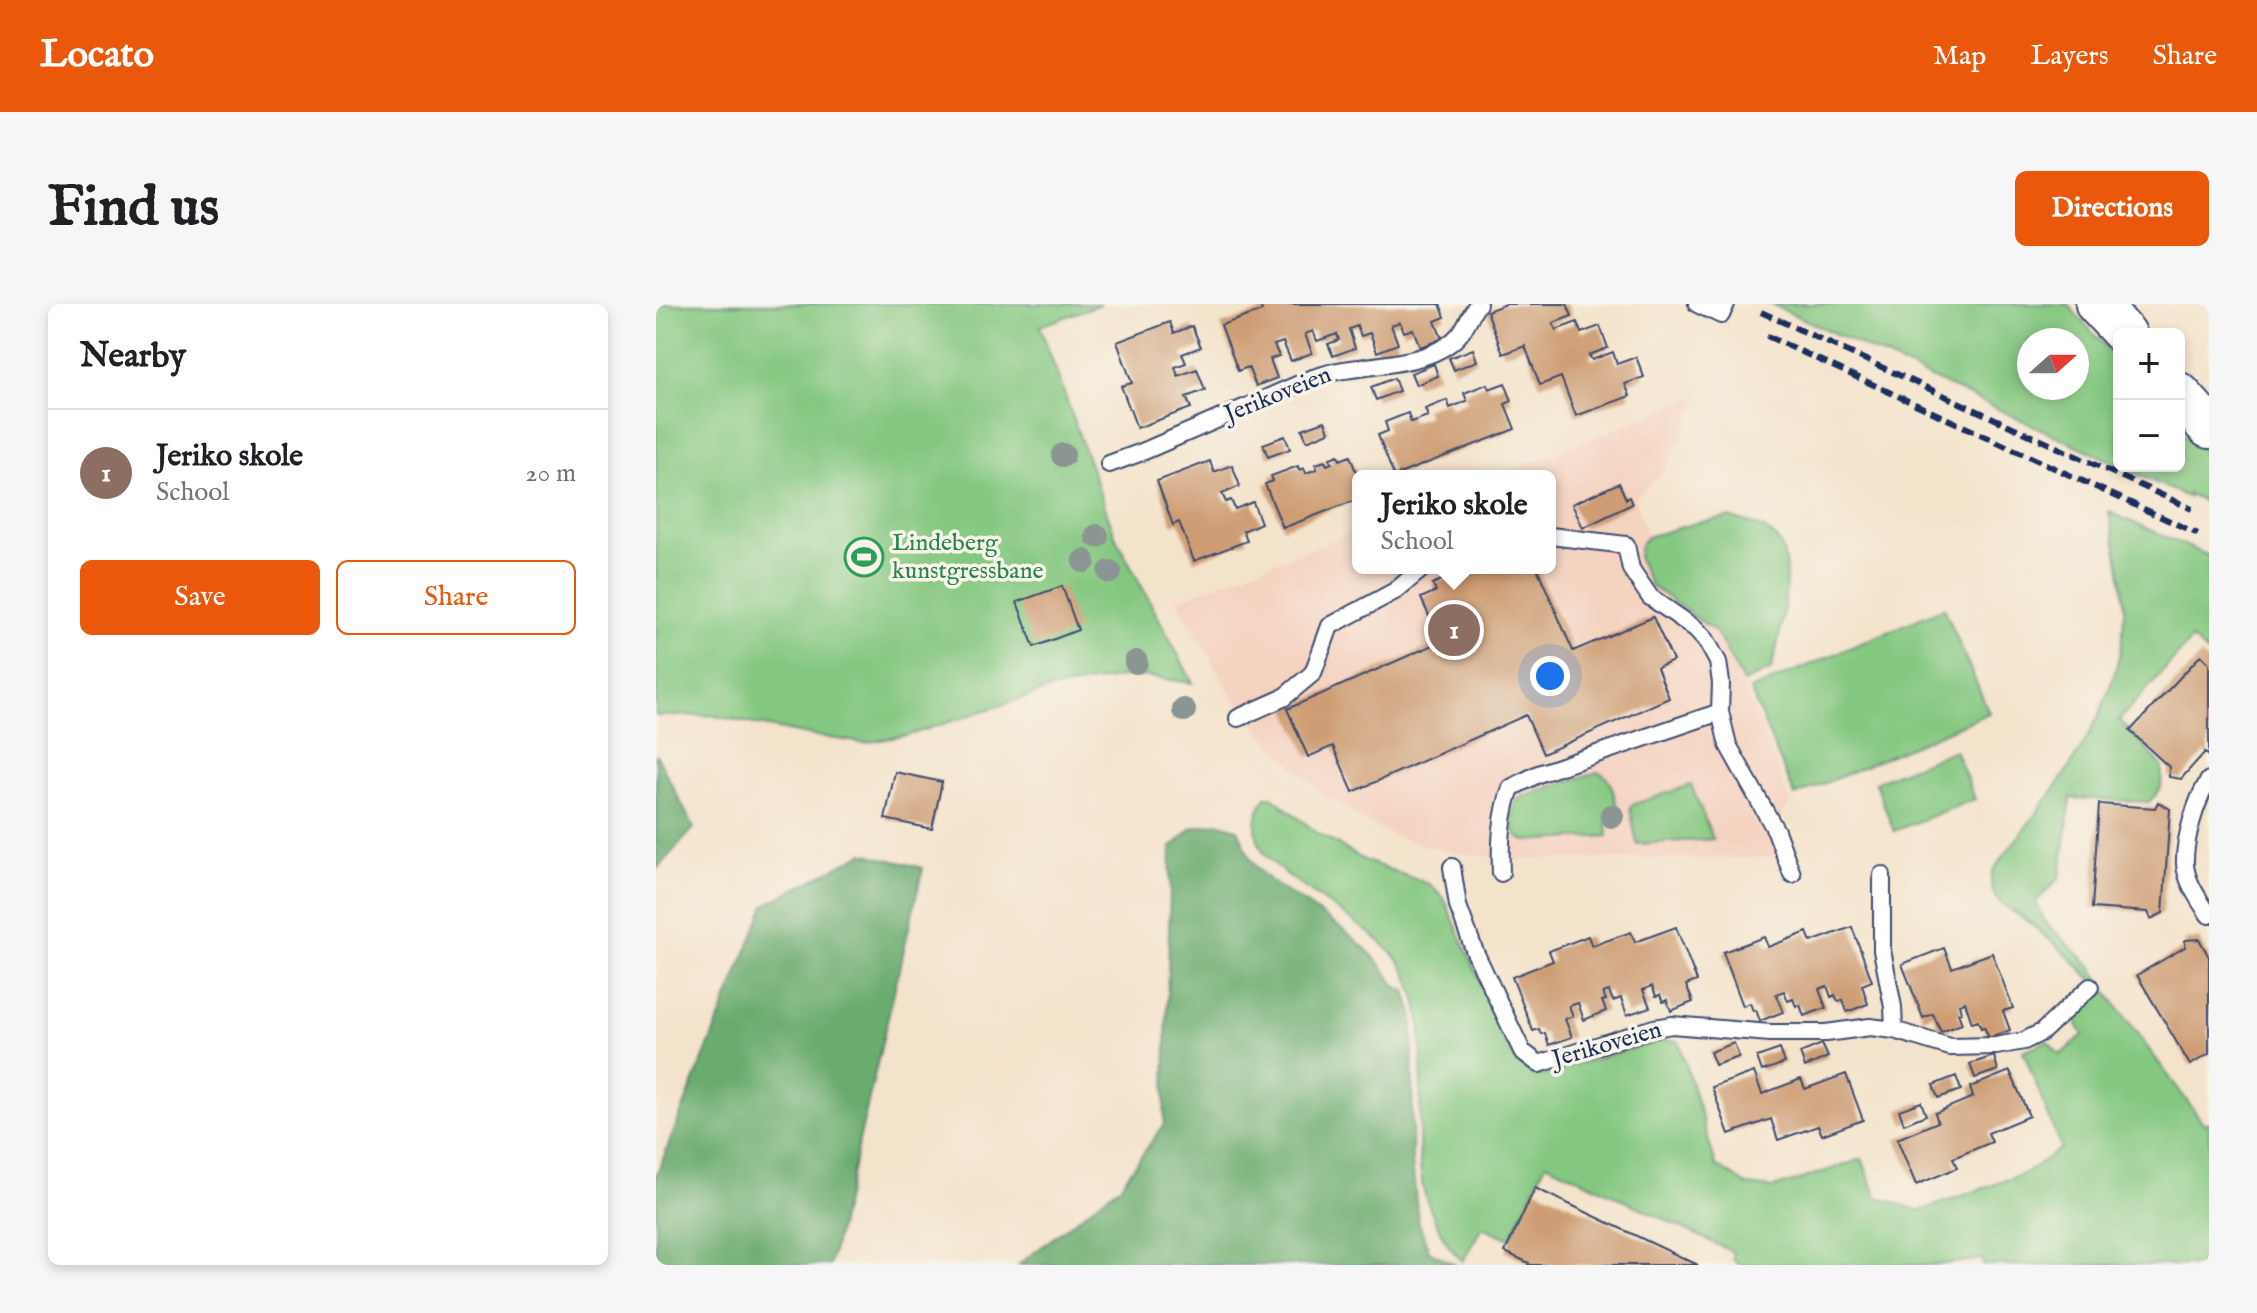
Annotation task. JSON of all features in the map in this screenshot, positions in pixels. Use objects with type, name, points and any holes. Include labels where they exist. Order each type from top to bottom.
[{"type":"street","points":[[2097,304],[2119,328]]},
{"type":"lane","name":"Jerikoveien","points":[[1109,464],[1313,378],[1343,370],[1395,364],[1445,347],[1462,331],[1478,304]]},
{"type":"lane","points":[[1697,304],[1721,315],[1726,304]]},
{"type":"lane","points":[[1556,537],[1626,545],[1631,569],[1650,597],[1696,629],[1706,640],[1718,662],[1720,712],[1728,745],[1776,831],[1792,874]]},
{"type":"lane","points":[[1238,718],[1283,698],[1313,673],[1330,626],[1395,591],[1416,574]]},
{"type":"lane","points":[[1501,873],[1504,806],[1511,788],[1538,774],[1720,712]]},
{"type":"lane","points":[[2209,780],[2195,808],[2185,866],[2191,885],[2209,915]]},
{"type":"lane","name":"Jerikoveien","points":[[1452,867],[1458,906],[1475,952],[1517,1043],[1539,1064],[1672,1025],[1770,1033],[1826,1033],[1870,1027],[1894,1030],[1950,1047],[2011,1044],[2042,1032],[2090,987]]},
{"type":"lane","points":[[1882,875],[1882,950],[1893,1007],[1894,1030]]},
{"type":"shaded area","points":[[1698,396],[1683,436],[1661,475],[1635,497],[1647,537],[1640,545],[1650,585],[1716,632],[1743,682],[1791,803],[1780,817],[1798,858],[1512,859],[1428,847],[1369,824],[1320,792],[1276,749],[1233,698],[1177,600],[1352,532],[1352,574],[1556,574],[1556,470],[1513,470]]},
{"type":"green space","points":[[656,304],[1101,304],[1040,326],[1116,538],[1193,683],[1134,675],[1051,689],[909,735],[863,743],[710,715],[656,716]]},
{"type":"green space","points":[[1771,304],[2067,304],[2089,328],[2017,328],[2017,400],[2089,400],[2089,329],[2113,355],[2113,462]]},
{"type":"green space","points":[[2187,434],[2209,459],[2209,504],[2188,493],[2189,498],[2133,472],[2185,472]]},
{"type":"green space","points":[[2109,512],[2209,556],[2209,655],[2192,639],[2119,720],[2162,766],[2161,788],[2149,802],[2071,798],[2060,877],[2036,902],[2045,922],[2091,966],[2204,1124],[2209,1122],[2209,1265],[1983,1265],[1982,1259],[1936,1265],[1740,1265],[1733,1260],[1733,1252],[1546,1163],[1510,1239],[1482,1227],[1463,1261],[1442,1234],[1424,1192],[1419,1137],[1422,1045],[1413,989],[1401,964],[1382,943],[1286,874],[1264,853],[1256,824],[1266,797],[1272,797],[1316,832],[1366,861],[1429,884],[1444,898],[1514,1058],[1533,1075],[1545,1075],[1665,1040],[1679,1042],[1716,1165],[1747,1185],[1774,1188],[1862,1159],[1877,1197],[1920,1211],[2026,1173],[2061,1148],[2023,1051],[2047,1041],[2060,1055],[2083,1035],[2073,1017],[2103,994],[2058,946],[1997,899],[1991,881],[1993,870],[2061,780],[2081,748],[2099,716],[2112,681],[2121,646],[2124,597]]},
{"type":"green space","points":[[1729,517],[1759,527],[1775,537],[1782,548],[1785,563],[1785,601],[1771,670],[1743,682],[1716,632],[1650,585],[1638,557],[1640,545],[1647,537]]},
{"type":"green space","points":[[1944,608],[1989,713],[1795,796],[1750,690]]},
{"type":"green space","points":[[1955,750],[1975,799],[1894,831],[1875,782]]},
{"type":"green space","points":[[656,754],[694,828],[656,870]]},
{"type":"green space","points":[[1597,772],[1609,780],[1617,806],[1606,812],[1608,836],[1525,841],[1513,830],[1515,802],[1524,796]]},
{"type":"green space","points":[[1691,785],[1713,839],[1637,844],[1630,808]]},
{"type":"green space","points":[[1217,823],[1238,829],[1250,858],[1260,872],[1354,939],[1377,961],[1395,986],[1406,991],[1413,1014],[1412,1161],[1418,1220],[1429,1251],[1456,1265],[1018,1265],[1120,1186],[1164,1124],[1171,848],[1192,828]]},
{"type":"green space","points":[[863,853],[923,868],[830,1265],[656,1265],[656,1176],[765,905]]},
{"type":"building","points":[[1260,304],[1440,304],[1445,317],[1435,321],[1442,339],[1420,347],[1413,329],[1404,332],[1400,322],[1391,325],[1398,344],[1377,352],[1370,333],[1361,336],[1357,326],[1349,329],[1355,348],[1333,356],[1328,344],[1339,340],[1337,334],[1317,341],[1313,331],[1305,334],[1312,353],[1291,361],[1283,342],[1274,345],[1279,356],[1270,359],[1277,378],[1256,386],[1248,367],[1238,371],[1221,325],[1262,311]]},
{"type":"building","points":[[1506,304],[1567,304],[1572,316],[1553,323],[1556,330],[1577,322],[1581,333],[1600,326],[1608,348],[1589,355],[1592,360],[1613,352],[1617,364],[1636,357],[1644,377],[1625,384],[1630,396],[1576,416],[1561,377],[1540,385],[1525,346],[1503,354],[1487,311]]},
{"type":"building","points":[[1170,322],[1174,333],[1192,326],[1201,347],[1182,354],[1186,363],[1175,367],[1178,376],[1197,369],[1205,390],[1186,397],[1191,408],[1137,428],[1121,386],[1132,383],[1117,342]]},
{"type":"building","points":[[1473,349],[1477,361],[1454,370],[1449,358]]},
{"type":"building","points":[[1434,364],[1438,376],[1416,385],[1411,373]]},
{"type":"building","points":[[1394,378],[1399,391],[1376,400],[1371,387]]},
{"type":"building","points":[[1505,383],[1512,401],[1505,404],[1515,429],[1409,470],[1392,470],[1378,435],[1388,431],[1385,422],[1408,413],[1411,422],[1428,416],[1425,409],[1447,400],[1450,408],[1467,401],[1464,393],[1487,384],[1489,389]]},
{"type":"building","points":[[1325,421],[1329,432],[1307,441],[1302,429]]},
{"type":"building","points":[[1285,436],[1290,449],[1268,457],[1263,444]]},
{"type":"building","points":[[1338,455],[1340,460],[1350,456],[1355,470],[1352,470],[1352,501],[1283,528],[1265,484],[1273,481],[1271,476],[1298,466],[1299,470],[1304,468],[1306,473],[1317,469],[1316,464],[1325,461],[1327,465],[1332,463],[1330,458]]},
{"type":"building","points":[[1210,461],[1214,472],[1232,465],[1240,486],[1222,494],[1226,502],[1231,500],[1235,509],[1253,502],[1261,523],[1243,531],[1247,541],[1194,561],[1179,522],[1173,525],[1157,481]]},
{"type":"building","points":[[1619,483],[1626,499],[1629,497],[1632,504],[1583,528],[1572,504]]},
{"type":"building","points":[[1456,574],[1540,574],[1573,651],[1653,617],[1673,661],[1657,668],[1669,698],[1543,754],[1526,715],[1353,792],[1333,746],[1308,757],[1287,709],[1449,638],[1443,623],[1434,627],[1421,598],[1436,591],[1432,584]]},
{"type":"building","points":[[1062,586],[1078,630],[1034,647],[1017,602]]},
{"type":"building","points":[[2201,655],[2209,663],[2209,756],[2205,752],[2181,779],[2169,777],[2169,767],[2130,731]]},
{"type":"building","points":[[895,772],[942,782],[932,829],[885,819]]},
{"type":"building","points":[[2158,802],[2170,809],[2163,913],[2151,919],[2148,912],[2092,908],[2099,804],[2155,808]]},
{"type":"building","points":[[1676,927],[1697,981],[1686,985],[1693,1002],[1671,1011],[1667,1000],[1663,1002],[1660,995],[1656,996],[1652,986],[1643,990],[1650,1007],[1627,1015],[1621,998],[1613,1001],[1609,991],[1603,993],[1606,1011],[1584,1020],[1578,1003],[1569,1006],[1573,1016],[1565,1019],[1572,1037],[1549,1045],[1545,1033],[1541,1034],[1539,1029],[1533,1031],[1512,977],[1553,961],[1549,951],[1588,936],[1592,946],[1631,932],[1635,942]]},
{"type":"building","points":[[1852,927],[1872,981],[1862,985],[1868,1004],[1847,1012],[1843,1000],[1838,1001],[1835,995],[1831,997],[1827,986],[1819,989],[1826,1008],[1804,1016],[1800,1005],[1796,1006],[1793,999],[1788,1001],[1784,991],[1776,994],[1783,1012],[1760,1021],[1750,1003],[1743,1006],[1723,952],[1764,937],[1768,947],[1807,932],[1811,942]]},
{"type":"building","points":[[2199,939],[2209,957],[2209,1054],[2190,1065],[2137,975],[2185,947],[2185,940]]},
{"type":"building","points":[[1944,948],[1952,968],[1992,953],[2013,1008],[2003,1011],[2010,1030],[1989,1038],[1978,1021],[1972,1023],[1965,1002],[1959,1004],[1962,1024],[1941,1032],[1933,1014],[1923,1018],[1902,964]]},
{"type":"building","points":[[1734,1043],[1739,1057],[1715,1065],[1710,1052]]},
{"type":"building","points":[[1822,1044],[1828,1057],[1805,1067],[1800,1053]]},
{"type":"building","points":[[1780,1049],[1785,1063],[1762,1071],[1757,1057]]},
{"type":"building","points":[[1994,1056],[1998,1070],[1975,1078],[1970,1064]]},
{"type":"building","points":[[2010,1071],[2029,1116],[1988,1133],[1992,1142],[1953,1158],[1957,1168],[1916,1185],[1897,1139],[1938,1122],[1935,1113],[1973,1097],[1970,1087]]},
{"type":"building","points":[[1754,1072],[1762,1094],[1801,1079],[1805,1089],[1846,1074],[1863,1120],[1822,1135],[1818,1126],[1778,1140],[1771,1119],[1729,1134],[1712,1087]]},
{"type":"building","points":[[1956,1076],[1961,1090],[1938,1098],[1933,1085]]},
{"type":"building","points":[[1921,1102],[1926,1115],[1904,1124],[1899,1110]]},
{"type":"building","points":[[1535,1188],[1698,1265],[1528,1265],[1505,1252]]},
{"type":"railway","points":[[1761,312],[2192,509]]},
{"type":"railway","points":[[1767,336],[2198,534]]},
{"type":"place","name":"Lindeberg kunstgressbane","points":[[864,557]]},
{"type":"place","name":"Jeriko skole","points":[[1454,630]]}]
